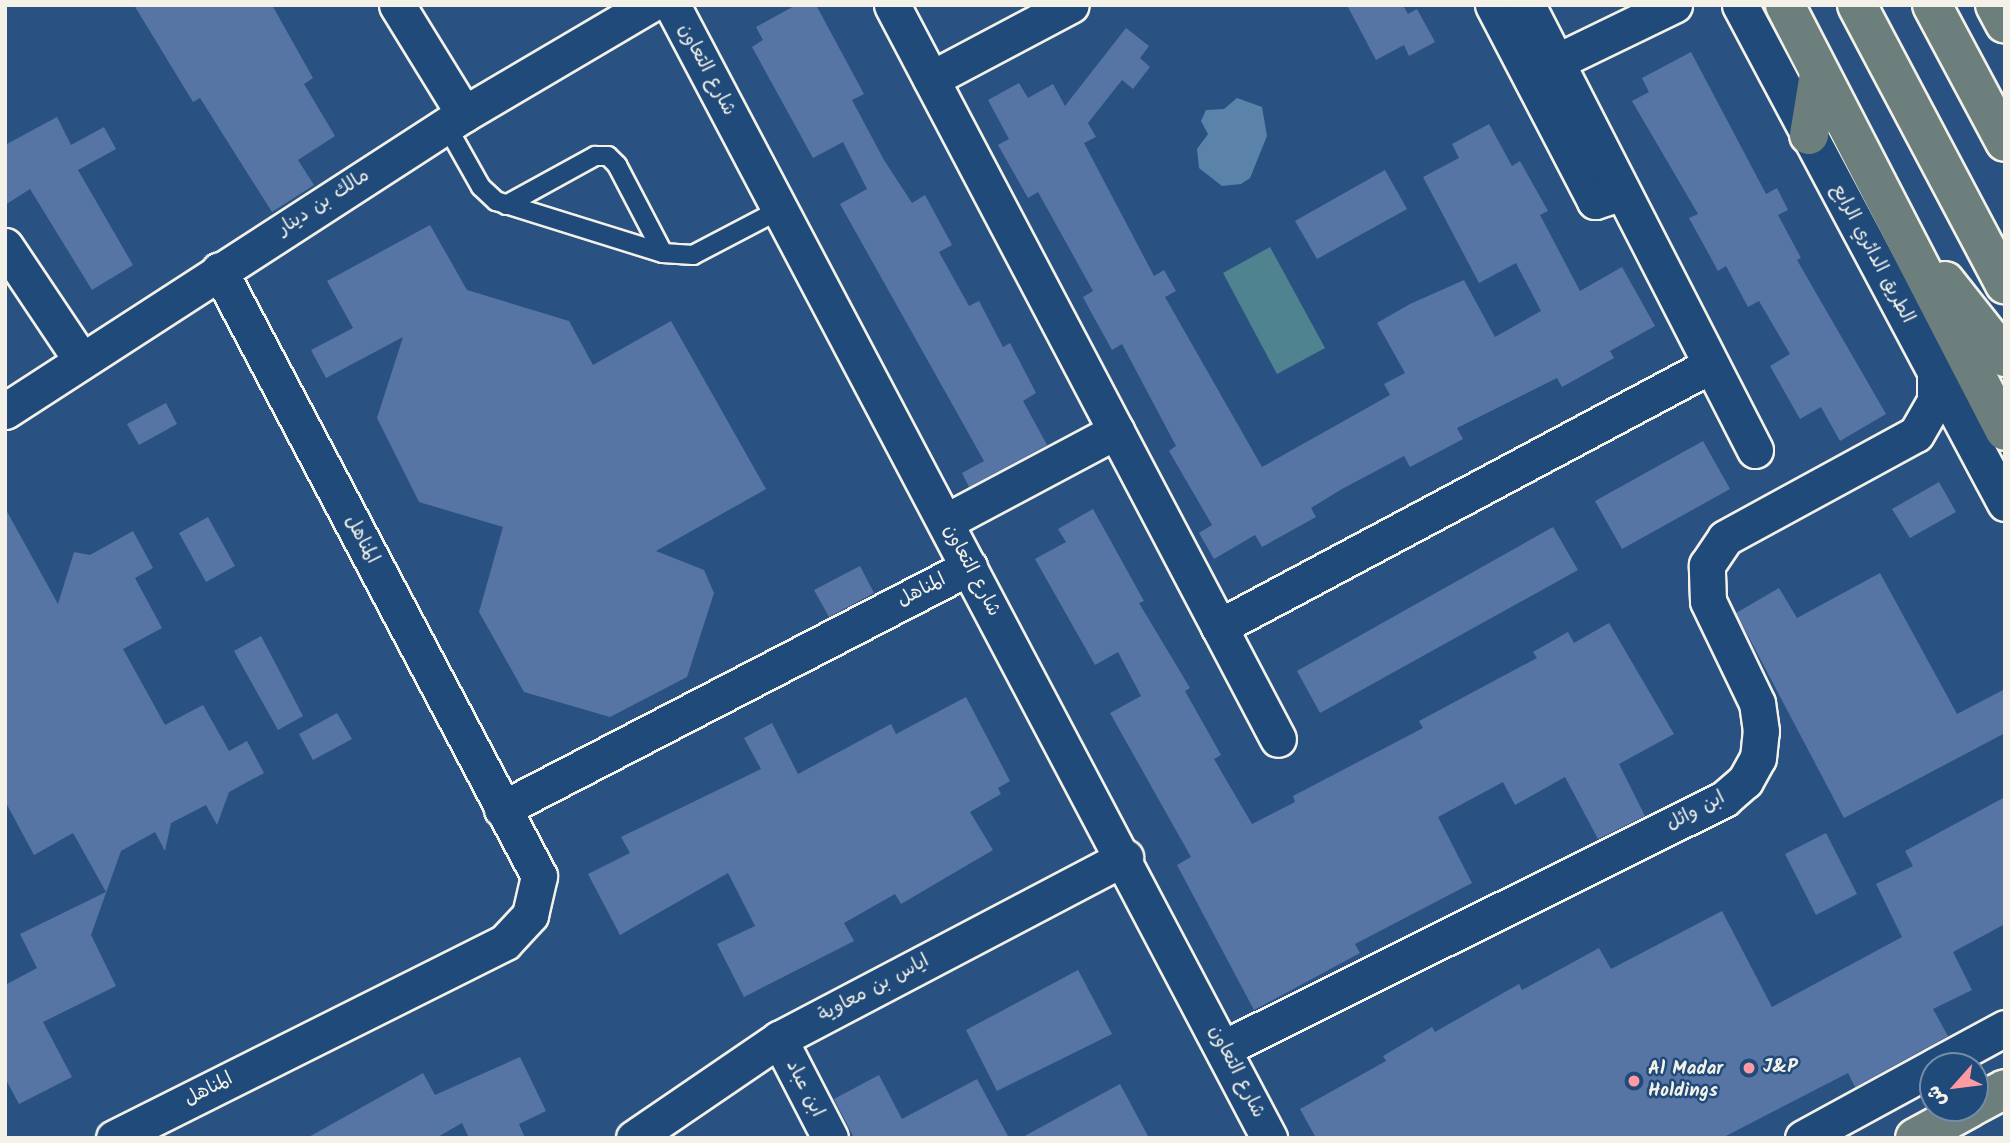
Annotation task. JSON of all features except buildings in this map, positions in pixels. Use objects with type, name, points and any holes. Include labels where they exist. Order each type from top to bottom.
[{"type":"main road","points":[[1786,5],[1905,239],[1989,437]]},
{"type":"main road","points":[[1857,5],[2005,284]]},
{"type":"main road","points":[[1932,5],[2005,142]]},
{"type":"main road","points":[[1995,5],[2005,24]]},
{"type":"main road","points":[[1809,135],[1819,74]]},
{"type":"main road","points":[[1905,239],[1961,297],[2005,357]]},
{"type":"main road","points":[[1989,1098],[2005,1089]]},
{"type":"main road","points":[[1914,1138],[1944,1122]]},
{"type":"street","points":[[397,5],[455,120]]},
{"type":"street","name":"مالك بن دينار","points":[[5,411],[219,270],[455,120],[599,17],[649,5]]},
{"type":"street","name":"شارع التعاون","points":[[672,5],[1125,857],[1269,1138]]},
{"type":"street","points":[[892,5],[1278,739]]},
{"type":"street","points":[[931,79],[1071,5]]},
{"type":"street","points":[[1493,5],[1595,201],[1622,191]]},
{"type":"street","points":[[1558,61],[1674,5]]},
{"type":"street","name":"الطريق الدائري الرابع","points":[[1740,5],[1935,372],[1989,437],[2005,503]]},
{"type":"street","points":[[1534,8],[1622,191],[1755,450]]},
{"type":"street","points":[[5,246],[82,361]]},
{"type":"street","name":"المناهل","points":[[114,1138],[505,942],[530,915],[539,876],[219,270]]},
{"type":"street","points":[[1219,627],[1711,365]]},
{"type":"street","name":"ابن وائل","points":[[1224,1048],[1724,799],[1745,781],[1758,758],[1761,731],[1757,703],[1708,601],[1704,583],[1715,550],[1726,538],[1906,441],[1931,415],[1937,386],[1935,372]]},
{"type":"street","points":[[946,522],[1116,431]]},
{"type":"street","name":"ابن وائل","points":[[1906,441],[1943,435],[1989,437]]},
{"type":"street","name":"المناهل","points":[[502,809],[969,566]]},
{"type":"street","name":"اياس بن معاوية","points":[[634,1138],[779,1040],[1125,857]]},
{"type":"street","points":[[1961,1052],[2005,1028]]},
{"type":"street","name":"ابن عباد","points":[[779,1040],[830,1138]]},
{"type":"street","points":[[1803,1138],[1919,1075]]},
{"type":"lane","points":[[455,120],[481,187],[506,205],[663,253],[693,255],[779,210]]},
{"type":"lane","points":[[506,205],[595,156],[608,156],[617,165],[663,253]]},
{"type":"green space","points":[[1270,247],[1325,348],[1277,374],[1223,273]]},
{"type":"water","points":[[1237,98],[1262,107],[1267,136],[1250,178],[1241,184],[1222,186],[1199,168],[1197,149],[1208,134],[1201,121],[1206,110],[1224,109]]},
{"type":"place","name":"J&P","points":[[1749,1068]]},
{"type":"place","name":"Al Madar Holdings","points":[[1634,1081]]}]
